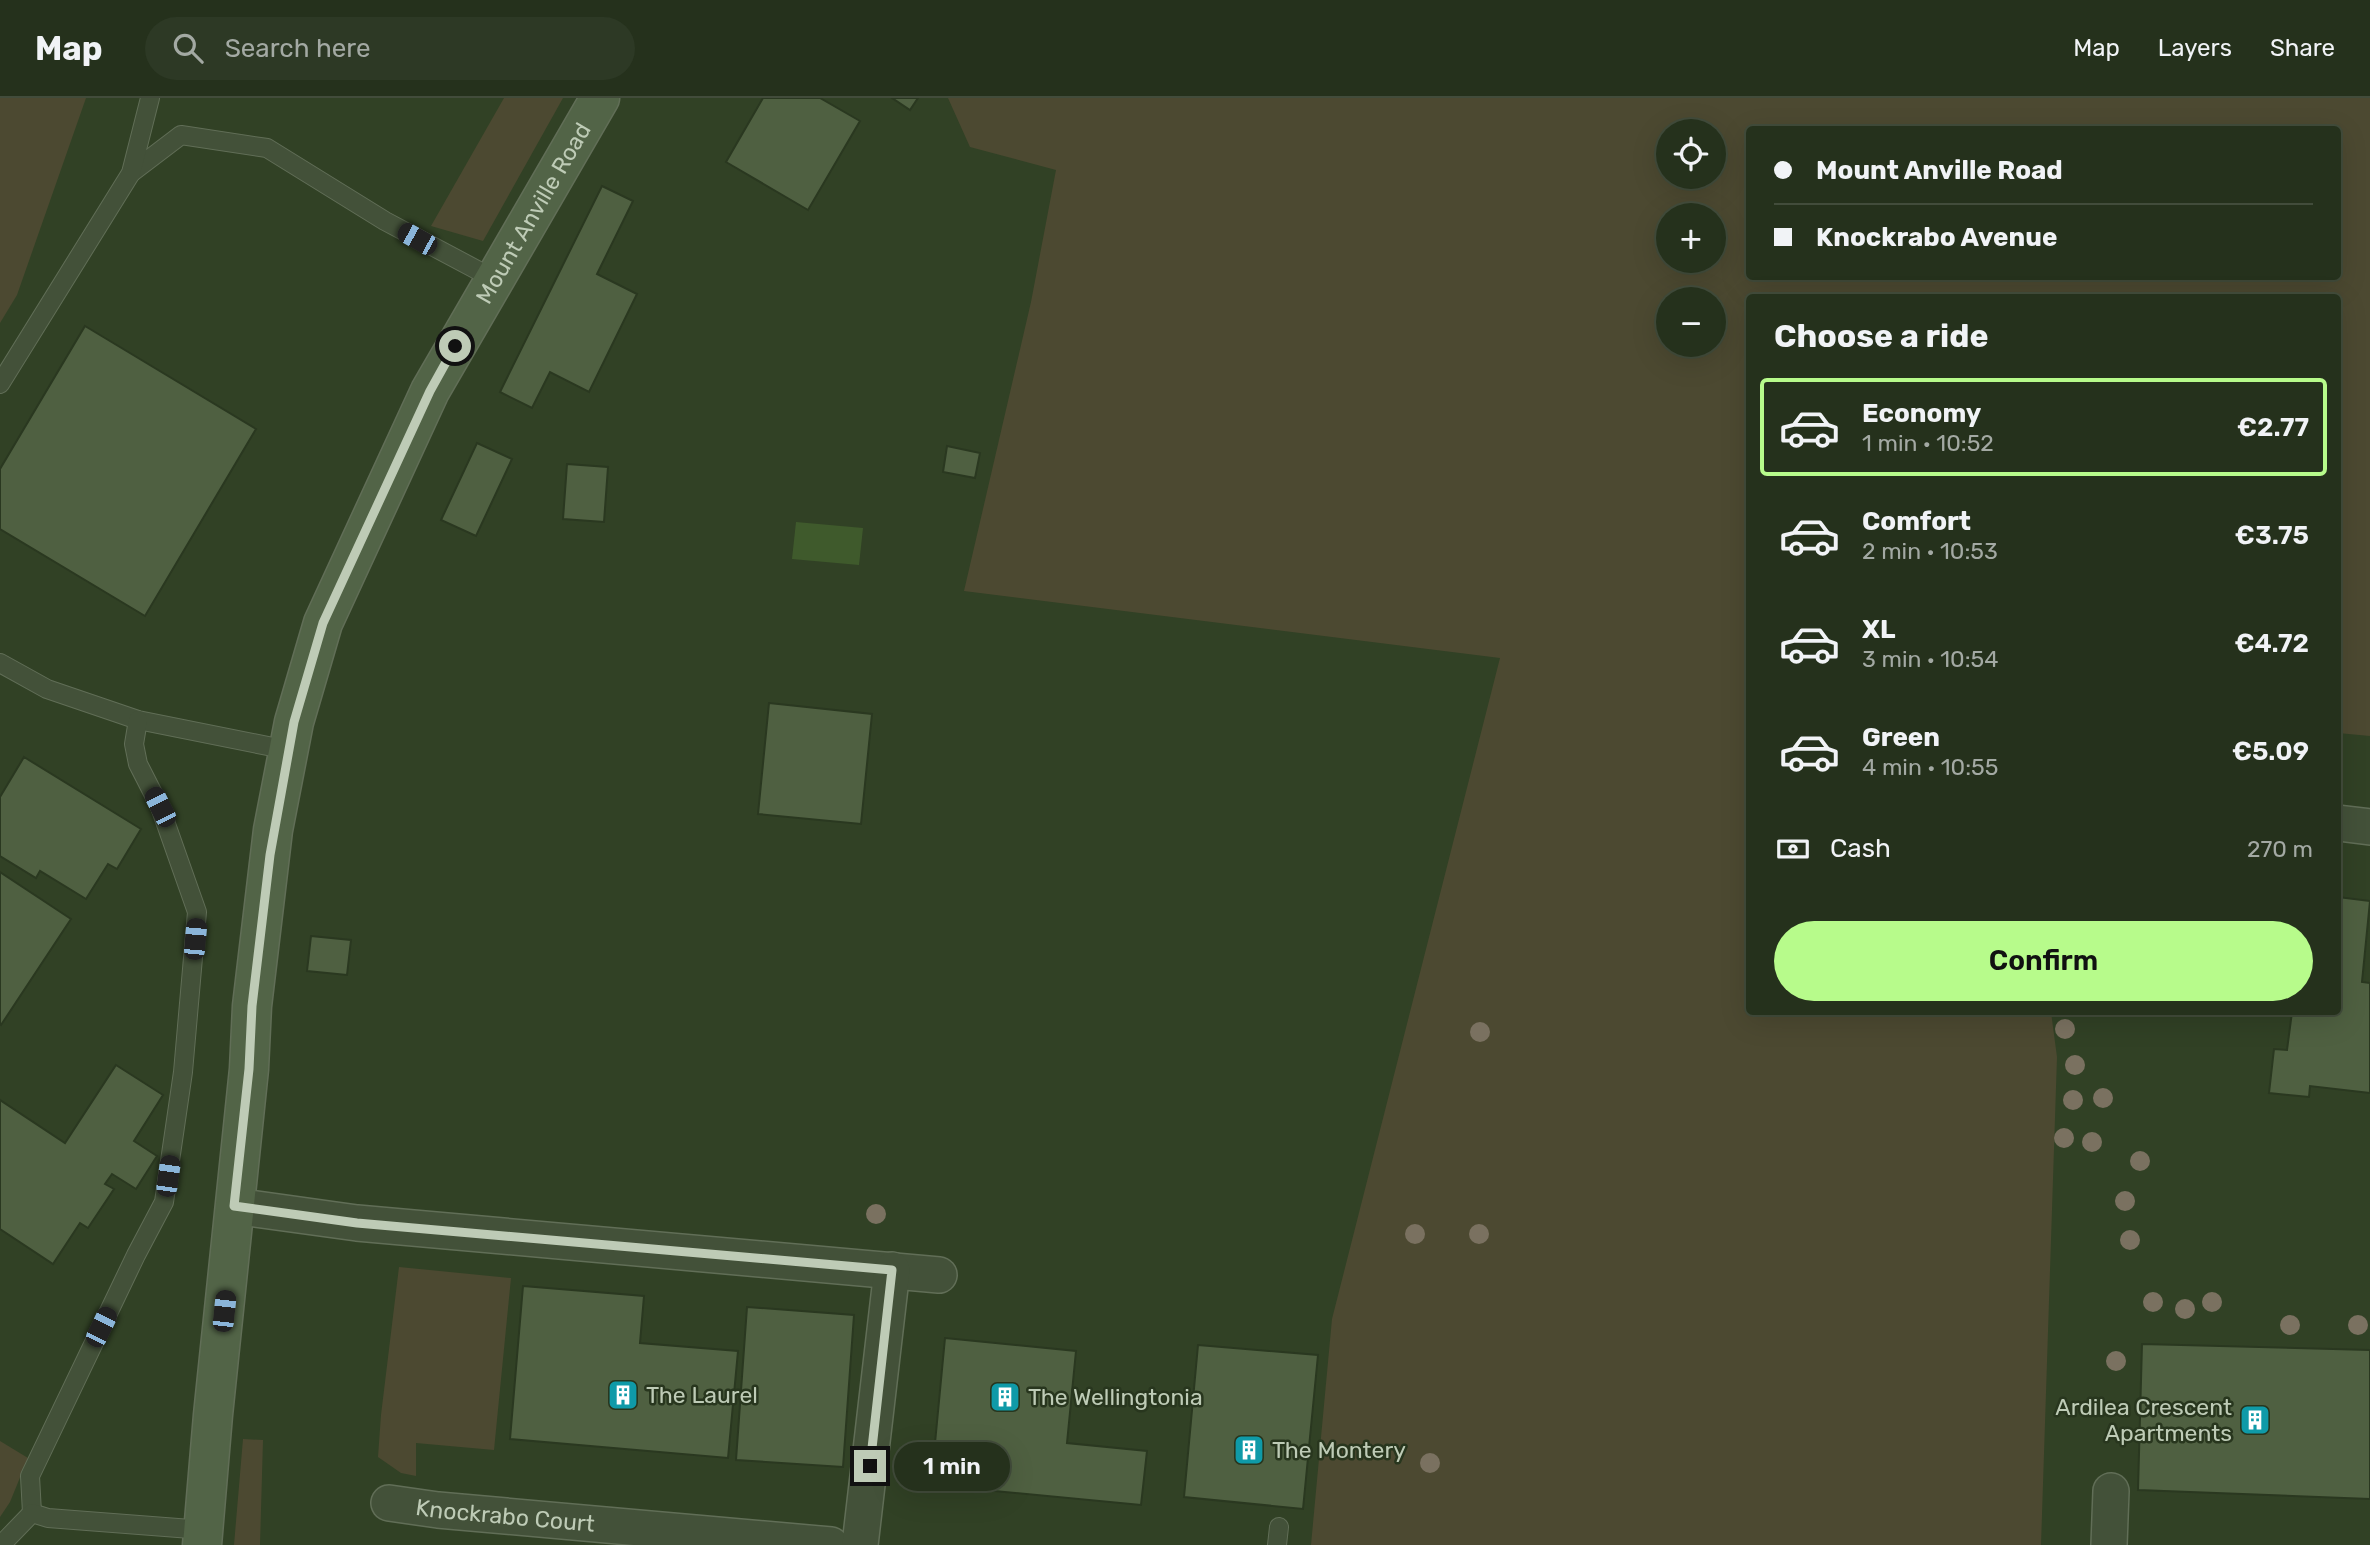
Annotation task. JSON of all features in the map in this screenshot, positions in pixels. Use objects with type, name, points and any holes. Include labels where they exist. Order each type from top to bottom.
[{"type":"main road","name":"Mount Anville Road","points":[[203,1537],[249,1069],[252,1006],[273,830],[294,722],[323,623],[430,391],[600,98]]},
{"type":"street","points":[[2341,824],[2370,827]]},
{"type":"street","points":[[234,1206],[357,1223],[939,1275]]},
{"type":"street","points":[[860,1545],[892,1270]]},
{"type":"street","points":[[2109,1545],[2110,1490]]},
{"type":"street","name":"Knockrabo Court","points":[[389,1503],[438,1510],[831,1545]]},
{"type":"lane","points":[[0,384],[131,173],[150,98]]},
{"type":"lane","points":[[131,173],[181,135],[267,148],[385,221],[494,279]]},
{"type":"lane","points":[[0,663],[47,689],[138,720],[288,750]]},
{"type":"lane","points":[[1,1545],[32,1513],[30,1476],[164,1202],[183,1072],[197,912],[160,807],[138,764],[134,744],[138,720]]},
{"type":"lane","points":[[32,1513],[48,1518],[203,1537]]},
{"type":"shaded area","points":[[0,98],[86,98],[17,295],[0,323]]},
{"type":"shaded area","points":[[504,98],[563,98],[483,241],[431,226]]},
{"type":"shaded area","points":[[948,98],[2370,98],[2370,736],[2341,733],[2341,294],[1746,294],[1746,1015],[2051,1015],[2057,1057],[2041,1545],[1311,1545],[1332,1319],[1500,658],[964,591],[1031,302],[1056,170],[970,147]]},
{"type":"shaded area","points":[[796,522],[863,528],[859,565],[792,559]]},
{"type":"shaded area","points":[[399,1267],[511,1278],[494,1450],[416,1443],[416,1476],[401,1473],[378,1457]]},
{"type":"shaded area","points":[[243,1439],[263,1440],[260,1545],[234,1545]]},
{"type":"shaded area","points":[[0,1441],[28,1458],[10,1502],[0,1517]]},
{"type":"building","points":[[763,98],[820,98],[860,121],[808,210],[726,162]]},
{"type":"building","points":[[892,98],[918,98],[910,110]]},
{"type":"building","points":[[602,186],[633,201],[597,274],[637,294],[589,392],[550,372],[532,408],[500,392]]},
{"type":"building","points":[[85,326],[256,429],[145,616],[0,529],[0,469]]},
{"type":"building","points":[[477,443],[512,459],[476,536],[441,520]]},
{"type":"building","points":[[947,446],[980,453],[975,478],[943,472]]},
{"type":"building","points":[[567,464],[608,467],[604,522],[563,519]]},
{"type":"building","points":[[769,703],[872,714],[861,824],[758,814]]},
{"type":"building","points":[[24,757],[141,829],[117,869],[108,864],[86,899],[40,871],[36,878],[0,856],[0,797]]},
{"type":"building","points":[[0,872],[71,919],[1,1025],[0,1024]]},
{"type":"building","points":[[2341,897],[2370,901],[2362,982],[2370,983],[2370,1093],[2310,1086],[2309,1097],[2269,1093],[2274,1049],[2287,1050],[2292,1015],[2341,1015]]},
{"type":"building","points":[[311,936],[351,940],[347,975],[307,971]]},
{"type":"building","points":[[116,1065],[163,1095],[134,1141],[157,1156],[136,1189],[112,1174],[105,1184],[114,1189],[88,1228],[80,1223],[53,1264],[0,1229],[0,1100],[65,1143]]},
{"type":"building","name":"The Laurel","points":[[523,1286],[644,1296],[640,1343],[738,1351],[728,1458],[510,1439]]},
{"type":"building","points":[[747,1307],[854,1315],[843,1467],[736,1460]]},
{"type":"building","name":"The Wellingtonia","points":[[945,1338],[1076,1351],[1067,1443],[1147,1451],[1141,1505],[931,1485]]},
{"type":"building","name":"Ardilea Crescent Apartments","points":[[2142,1344],[2370,1350],[2370,1499],[2138,1490]]},
{"type":"building","name":"The Montery","points":[[1198,1345],[1318,1355],[1303,1509],[1184,1497]]},
{"type":"place","name":"The Laurel","points":[[623,1395]]},
{"type":"place","name":"The Wellingtonia","points":[[1005,1397]]},
{"type":"place","name":"Ardilea Crescent Apartments","points":[[2255,1420]]},
{"type":"place","name":"The Montery","points":[[1249,1450]]},
{"type":"route","points":[[455,346],[430,391],[323,623],[294,722],[273,830],[252,1006],[249,1069],[234,1206],[357,1223],[892,1270],[870,1466]]}]
